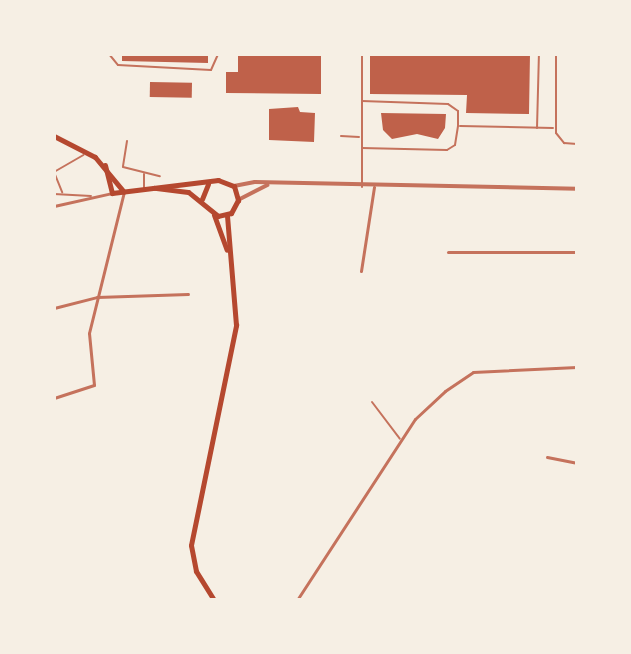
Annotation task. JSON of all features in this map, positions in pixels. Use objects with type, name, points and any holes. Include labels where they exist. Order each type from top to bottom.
[{"type":"main road","points":[[54,136],[88,152],[105,165],[124,192]]},
{"type":"main road","points":[[105,165],[112,193],[182,182],[208,184],[224,180],[234,186],[238,200],[227,215],[227,250]]},
{"type":"main road","points":[[202,199],[208,184]]},
{"type":"main road","points":[[154,188],[182,190],[202,199],[214,215],[227,250],[236,289],[236,325],[191,545],[196,571],[214,600]]},
{"type":"main road","points":[[214,215],[227,215]]},
{"type":"street","points":[[238,200],[267,185]]},
{"type":"street","points":[[234,186],[577,189]]},
{"type":"street","points":[[361,271],[374,187]]},
{"type":"street","points":[[54,398],[94,385],[91,348],[97,297],[124,192]]},
{"type":"street","points":[[54,206],[112,193]]},
{"type":"street","points":[[448,252],[577,252]]},
{"type":"street","points":[[54,308],[97,297],[188,294]]},
{"type":"street","points":[[297,600],[401,440],[445,391],[473,372],[577,367]]},
{"type":"street","points":[[547,457],[577,463]]},
{"type":"lane","points":[[109,54],[118,65],[211,70],[218,54]]},
{"type":"lane","points":[[362,54],[362,187]]},
{"type":"lane","points":[[537,128],[539,54]]},
{"type":"lane","points":[[556,54],[555,128],[561,141],[577,144]]},
{"type":"lane","points":[[362,101],[448,104],[458,111],[455,145],[447,150],[362,148]]},
{"type":"lane","points":[[458,126],[555,128]]},
{"type":"lane","points":[[341,136],[362,137]]},
{"type":"lane","points":[[127,141],[123,167],[160,176]]},
{"type":"lane","points":[[63,193],[54,172],[88,152]]},
{"type":"lane","points":[[144,173],[144,189]]},
{"type":"lane","points":[[54,194],[96,197]]},
{"type":"lane","points":[[372,402],[401,440]]},
{"type":"building","points":[[122,54],[208,54],[208,63],[122,61]]},
{"type":"building","points":[[238,54],[321,54],[321,94],[226,93],[226,72],[238,72]]},
{"type":"building","points":[[370,54],[530,54],[529,114],[466,113],[467,95],[370,94]]},
{"type":"building","points":[[150,82],[192,83],[192,98],[150,97]]},
{"type":"building","points":[[298,107],[300,112],[315,113],[314,142],[269,140],[269,109]]},
{"type":"building","points":[[381,113],[446,114],[445,128],[438,139],[417,134],[392,139],[383,130]]}]
